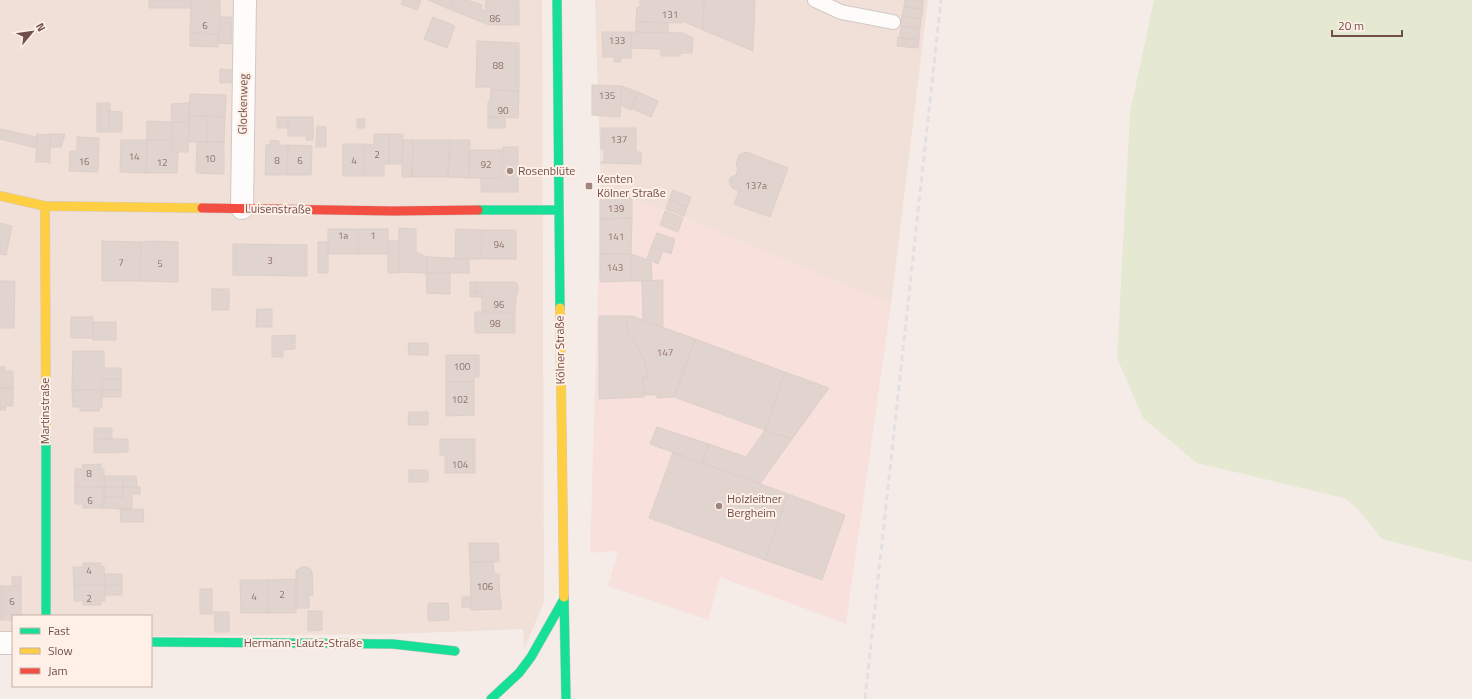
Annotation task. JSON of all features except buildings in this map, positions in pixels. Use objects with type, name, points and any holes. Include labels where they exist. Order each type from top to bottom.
[{"type":"street","name":"Glockenweg","points":[[242,208],[245,0]]},
{"type":"street","name":"Kölner Straße","points":[[557,0],[558,210],[566,699]]},
{"type":"street","name":"Luisenstraße","points":[[0,196],[45,206],[393,211],[558,210]]},
{"type":"street","name":"Martinstraße","points":[[45,206],[46,615]]},
{"type":"street","points":[[491,699],[519,673],[531,657],[564,599]]},
{"type":"street","name":"Hermann-Lautz-Straße","points":[[152,642],[393,644],[455,651]]},
{"type":"street","points":[[0,643],[12,643]]},
{"type":"lane","points":[[815,0],[840,12],[893,22]]},
{"type":"shaded area","points":[[0,0],[542,0],[544,602],[524,649],[523,629],[394,634],[152,636],[152,615],[12,615],[12,635],[0,635]]},
{"type":"shaded area","points":[[595,0],[928,0],[891,304],[687,219],[628,197],[613,196],[613,188],[601,187]]},
{"type":"shaded area","points":[[601,187],[613,188],[613,196],[628,197],[687,219],[891,304],[846,624],[720,577],[708,620],[608,586],[618,551],[590,553]]},
{"type":"green space","points":[[1154,0],[1472,0],[1472,562],[1382,539],[1357,508],[1344,498],[1197,463],[1143,418],[1117,358],[1130,112]]},
{"type":"railway","points":[[865,699],[941,0]]},
{"type":"traffic: fast","points":[[557,0],[560,308]]},
{"type":"traffic: fast","points":[[478,210],[558,210]]},
{"type":"traffic: fast","points":[[46,424],[46,615]]},
{"type":"traffic: fast","points":[[564,597],[566,699]]},
{"type":"traffic: fast","points":[[491,699],[519,673],[531,657],[564,599]]},
{"type":"traffic: fast","points":[[152,642],[393,644],[455,651]]},
{"type":"traffic: slow","points":[[0,196],[45,206],[202,208]]},
{"type":"traffic: slow","points":[[45,206],[46,424]]},
{"type":"traffic: slow","points":[[560,308],[564,597]]},
{"type":"traffic: jam","points":[[202,208],[393,211],[478,210]]},
{"type":"place","name":"Rosenblüte","points":[[510,171]]},
{"type":"place","name":"Kenten Kölner Straße","points":[[589,186]]},
{"type":"place","name":"Holzleitner Bergheim","points":[[719,506]]}]
